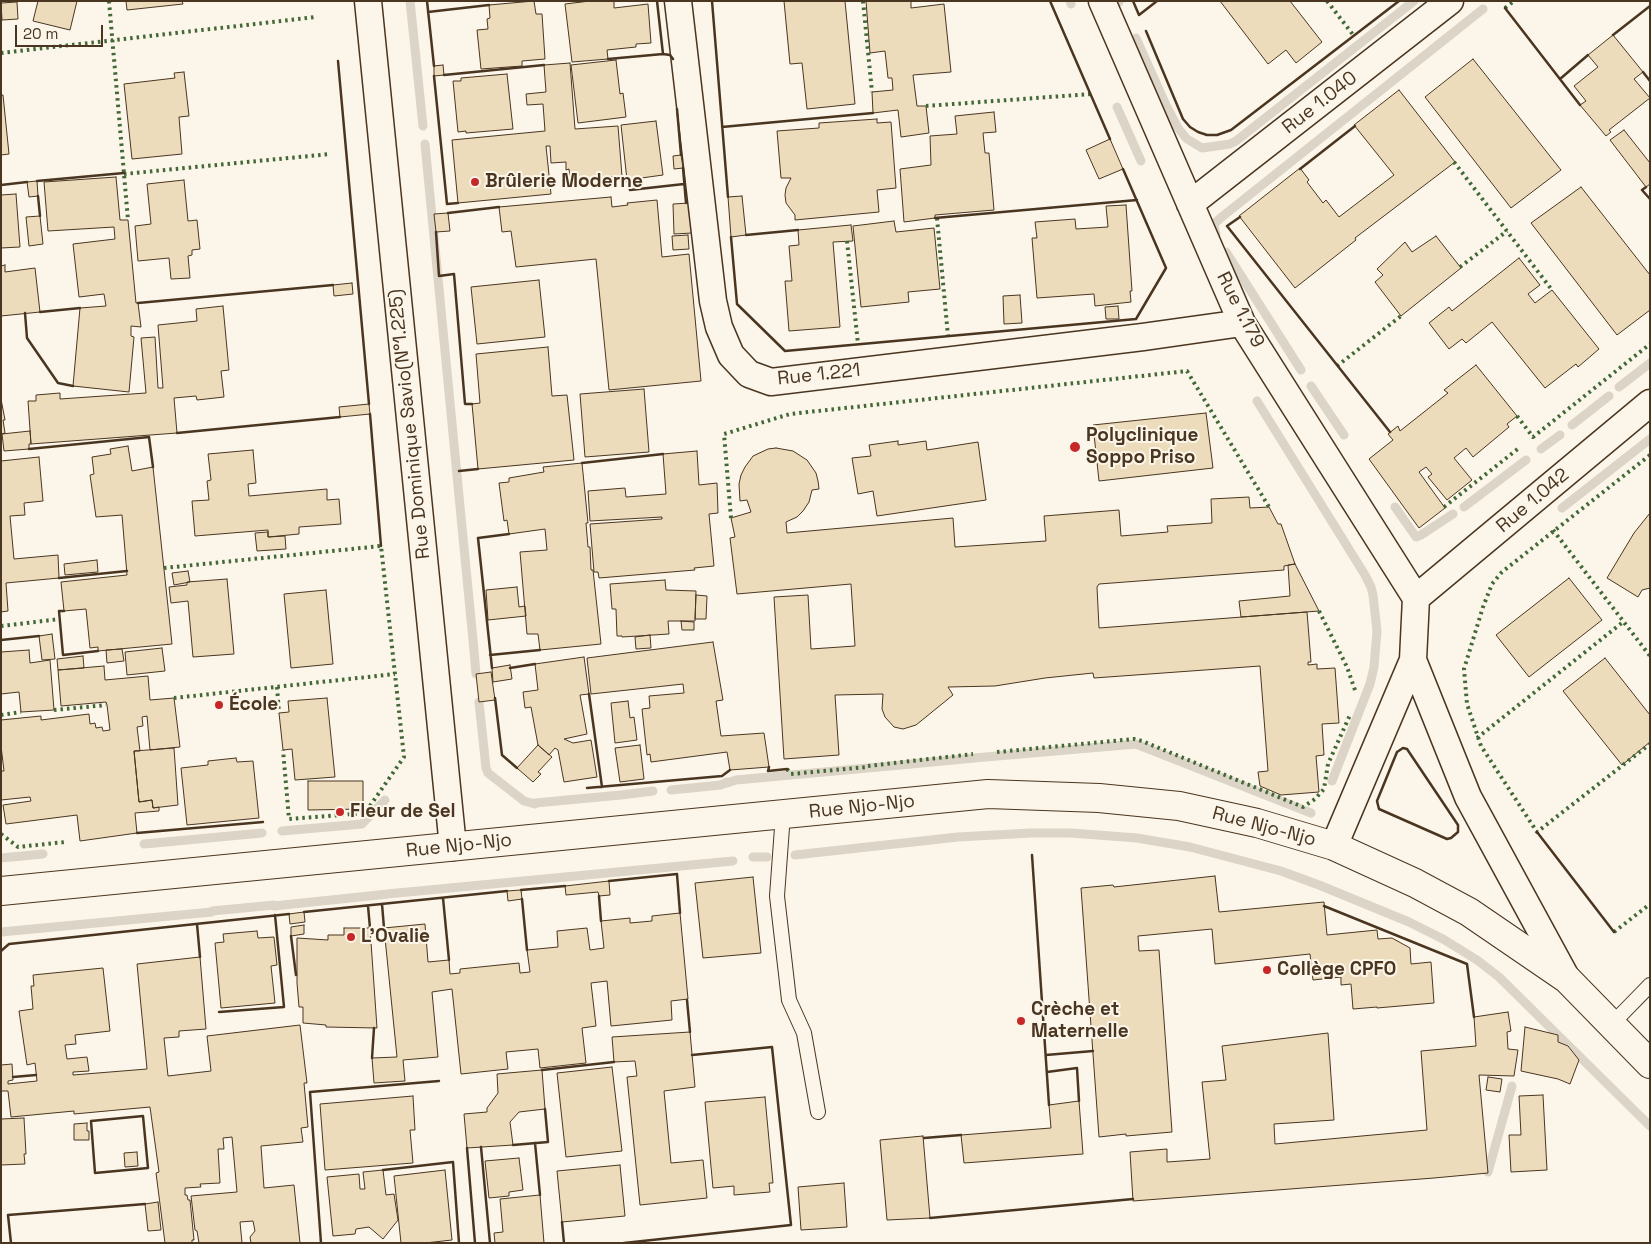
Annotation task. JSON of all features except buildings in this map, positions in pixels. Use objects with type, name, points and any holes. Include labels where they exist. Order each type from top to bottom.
[{"type":"main road","name":"Rue Njo-Njo","points":[[1,891],[988,794],[1098,798],[1180,806],[1257,823],[1334,846],[1415,883],[1469,912],[1567,979],[1650,1064]]},
{"type":"street","name":"Rue Dominique Savio(N°1.225)","points":[[368,1],[453,847]]},
{"type":"street","name":"Rue 1.221","points":[[678,1],[713,301],[719,327],[731,355],[749,374],[771,382],[1143,337],[1242,322]]},
{"type":"street","name":"Rue 1.179","points":[[1102,1],[1242,322],[1416,598]]},
{"type":"street","name":"Rue 1.040","points":[[1190,204],[1450,1]]},
{"type":"street","name":"Rue 1.042","points":[[1416,598],[1650,403]]},
{"type":"street","points":[[1334,846],[1413,660],[1416,598]]},
{"type":"street","points":[[1413,660],[1468,797],[1567,979]]},
{"type":"lane","points":[[783,814],[776,896],[789,1000],[804,1033],[818,1112]]},
{"type":"lane","points":[[1611,1024],[1650,985]]},
{"type":"waterway","points":[[410,1],[423,126]]},
{"type":"waterway","points":[[1136,38],[1178,128],[1187,139],[1202,148],[1230,144],[1236,141],[1414,1]]},
{"type":"waterway","points":[[1216,234],[1214,226],[1223,216],[1483,9]]},
{"type":"waterway","points":[[1117,107],[1141,161]]},
{"type":"waterway","points":[[425,144],[465,558]]},
{"type":"waterway","points":[[1226,252],[1301,370]]},
{"type":"waterway","points":[[1619,387],[1650,363]]},
{"type":"waterway","points":[[1311,386],[1344,435]]},
{"type":"waterway","points":[[1572,425],[1609,396]]},
{"type":"waterway","points":[[1257,401],[1365,575],[1373,595],[1377,631],[1374,667],[1370,684],[1332,781]]},
{"type":"waterway","points":[[1541,449],[1560,435]]},
{"type":"waterway","points":[[1562,508],[1650,439]]},
{"type":"waterway","points":[[1464,507],[1526,460]]},
{"type":"waterway","points":[[1395,507],[1416,537],[1453,514]]},
{"type":"waterway","points":[[465,558],[473,640]]},
{"type":"waterway","points":[[473,640],[476,674]]},
{"type":"waterway","points":[[479,702],[488,773],[524,801],[535,804]]},
{"type":"waterway","points":[[974,758],[1136,744],[1311,813]]},
{"type":"waterway","points":[[911,764],[975,758]]},
{"type":"waterway","points":[[727,783],[736,780],[912,764]]},
{"type":"waterway","points":[[671,790],[721,785],[727,782]]},
{"type":"waterway","points":[[621,795],[653,791]]},
{"type":"waterway","points":[[535,803],[621,795]]},
{"type":"waterway","points":[[282,831],[362,824],[385,800]]},
{"type":"waterway","points":[[144,844],[262,833]]},
{"type":"waterway","points":[[795,855],[958,837],[1071,833],[1137,838],[1190,847],[1281,871],[1409,922],[1443,939],[1477,960],[1499,977],[1650,1126]]},
{"type":"waterway","points":[[1,858],[43,854]]},
{"type":"waterway","points":[[753,857],[767,857]]},
{"type":"waterway","points":[[387,894],[733,861]]},
{"type":"waterway","points":[[274,906],[388,894]]},
{"type":"waterway","points":[[212,911],[274,905]]},
{"type":"waterway","points":[[1,932],[212,912]]},
{"type":"waterway","points":[[1488,1172],[1512,1086]]},
{"type":"hedge","points":[[109,1],[128,220]]},
{"type":"hedge","points":[[863,1],[872,92]]},
{"type":"hedge","points":[[1327,1],[1354,36]]},
{"type":"hedge","points":[[1505,8],[1514,1]]},
{"type":"hedge","points":[[1,53],[316,17]]},
{"type":"hedge","points":[[926,106],[1091,94]]},
{"type":"hedge","points":[[124,174],[330,154]]},
{"type":"hedge","points":[[1454,162],[1552,290]]},
{"type":"hedge","points":[[937,218],[948,336]]},
{"type":"hedge","points":[[1460,267],[1507,231]]},
{"type":"hedge","points":[[847,241],[858,344]]},
{"type":"hedge","points":[[1337,366],[1401,316]]},
{"type":"hedge","points":[[1517,416],[1533,437],[1650,344]]},
{"type":"hedge","points":[[731,518],[724,434],[790,414],[1187,371],[1269,507]]},
{"type":"hedge","points":[[1444,507],[1519,448]]},
{"type":"hedge","points":[[1650,455],[1502,572],[1492,584],[1464,669],[1467,704],[1481,746],[1537,832],[1650,744]]},
{"type":"hedge","points":[[1553,530],[1650,656]]},
{"type":"hedge","points":[[164,568],[381,546],[404,757],[365,813],[289,819],[283,750]]},
{"type":"hedge","points":[[1319,611],[1347,667],[1356,693]]},
{"type":"hedge","points":[[1,626],[60,619]]},
{"type":"hedge","points":[[1477,738],[1623,622]]},
{"type":"hedge","points":[[174,698],[395,674]]},
{"type":"hedge","points":[[277,687],[279,713]]},
{"type":"hedge","points":[[54,710],[106,705]]},
{"type":"hedge","points":[[1,715],[21,712]]},
{"type":"hedge","points":[[997,752],[1134,739],[1303,807],[1315,799],[1324,789],[1328,764],[1350,715]]},
{"type":"hedge","points":[[868,766],[973,754]]},
{"type":"hedge","points":[[787,769],[791,774],[867,767]]},
{"type":"hedge","points":[[1,834],[18,847],[65,842]]},
{"type":"hedge","points":[[1614,932],[1650,904]]},
{"type":"wall","points":[[427,1],[434,66]]},
{"type":"wall","points":[[608,59],[663,54],[657,1]]},
{"type":"wall","points":[[712,1],[728,197]]},
{"type":"wall","points":[[1050,1],[1110,139]]},
{"type":"wall","points":[[1133,1],[1139,15],[1157,1]]},
{"type":"wall","points":[[1146,31],[1183,119],[1198,132],[1207,135],[1217,135],[1231,130],[1399,1]]},
{"type":"wall","points":[[428,12],[489,5]]},
{"type":"wall","points":[[1613,35],[1650,6]]},
{"type":"wall","points":[[1505,8],[1580,105]]},
{"type":"wall","points":[[663,54],[670,55],[673,59]]},
{"type":"wall","points":[[1560,79],[1588,55]]},
{"type":"wall","points":[[338,61],[369,404]]},
{"type":"wall","points":[[444,75],[544,65]]},
{"type":"wall","points":[[1643,72],[1650,81]]},
{"type":"wall","points":[[434,76],[447,204],[458,203]]},
{"type":"wall","points":[[677,109],[681,155]]},
{"type":"wall","points":[[722,127],[873,113]]},
{"type":"wall","points":[[1300,169],[1355,126]]},
{"type":"wall","points":[[683,168],[686,203]]},
{"type":"wall","points":[[731,237],[737,304],[785,351],[1136,319],[1166,268],[1123,169]]},
{"type":"wall","points":[[37,181],[124,173]]},
{"type":"wall","points":[[627,180],[630,190],[684,184]]},
{"type":"wall","points":[[1,185],[27,182]]},
{"type":"wall","points":[[1646,187],[1642,190],[1650,199]]},
{"type":"wall","points":[[38,196],[40,216]]},
{"type":"wall","points":[[935,218],[1137,200]]},
{"type":"wall","points":[[448,213],[499,207]]},
{"type":"wall","points":[[1240,217],[1227,226],[1390,432]]},
{"type":"wall","points":[[746,235],[798,230]]},
{"type":"wall","points":[[436,232],[439,276],[454,274],[465,404],[472,404]]},
{"type":"wall","points":[[138,303],[333,285]]},
{"type":"wall","points":[[40,312],[80,308]]},
{"type":"wall","points":[[25,313],[27,338],[58,383],[73,386]]},
{"type":"wall","points":[[370,414],[381,546]]},
{"type":"wall","points":[[177,433],[340,417]]},
{"type":"wall","points":[[29,449],[149,437],[153,467]]},
{"type":"wall","points":[[582,463],[663,454]]},
{"type":"wall","points":[[459,471],[478,469]]},
{"type":"wall","points":[[492,668],[478,538],[509,534]]},
{"type":"wall","points":[[59,578],[127,571]]},
{"type":"wall","points":[[64,611],[59,611],[63,655],[98,651]]},
{"type":"wall","points":[[1,640],[39,636]]},
{"type":"wall","points":[[490,655],[540,650]]},
{"type":"wall","points":[[510,668],[535,664]]},
{"type":"wall","points":[[589,694],[602,787]]},
{"type":"wall","points":[[495,698],[502,755],[517,768]]},
{"type":"wall","points":[[1403,748],[1407,749],[1458,825],[1458,832],[1451,838],[1447,839],[1379,809],[1377,801],[1397,752],[1403,748]]},
{"type":"wall","points":[[769,767],[768,771],[787,769]]},
{"type":"wall","points":[[587,788],[722,776],[730,770]]},
{"type":"wall","points":[[137,833],[263,822]]},
{"type":"wall","points":[[1537,832],[1614,932]]},
{"type":"wall","points":[[1032,855],[1049,1105]]},
{"type":"wall","points":[[609,881],[677,874],[680,913]]},
{"type":"wall","points":[[521,890],[565,886]]},
{"type":"wall","points":[[304,912],[507,891]]},
{"type":"wall","points":[[599,896],[601,921]]},
{"type":"wall","points":[[443,898],[449,960]]},
{"type":"wall","points":[[522,899],[527,950]]},
{"type":"wall","points":[[382,904],[384,928]]},
{"type":"wall","points":[[368,906],[370,928]]},
{"type":"wall","points":[[1324,906],[1467,964],[1474,1017]]},
{"type":"wall","points":[[1,951],[9,944],[289,914]]},
{"type":"wall","points":[[219,1012],[284,1007],[275,915]]},
{"type":"wall","points":[[197,924],[200,957]]},
{"type":"wall","points":[[291,936],[296,975]]},
{"type":"wall","points":[[687,1000],[690,1032]]},
{"type":"wall","points":[[372,1058],[374,1028]]},
{"type":"wall","points":[[624,1243],[791,1225],[772,1047],[692,1055]]},
{"type":"wall","points":[[1046,1055],[1093,1051]]},
{"type":"wall","points":[[542,1070],[614,1062]]},
{"type":"wall","points":[[1047,1072],[1077,1068],[1079,1101]]},
{"type":"wall","points":[[13,1077],[36,1075]]},
{"type":"wall","points":[[321,1243],[310,1092],[439,1081]]},
{"type":"wall","points":[[513,1145],[548,1142],[545,1109]]},
{"type":"wall","points":[[143,1116],[148,1168],[95,1173],[91,1121],[143,1116]]},
{"type":"wall","points":[[924,1138],[961,1135]]},
{"type":"wall","points":[[535,1143],[540,1195]]},
{"type":"wall","points":[[481,1147],[490,1243]]},
{"type":"wall","points":[[467,1148],[475,1243]]},
{"type":"wall","points":[[383,1170],[453,1162],[459,1243]]},
{"type":"wall","points":[[930,1218],[1133,1199]]},
{"type":"wall","points":[[11,1243],[8,1215],[145,1204]]},
{"type":"wall","points":[[562,1222],[564,1243]]},
{"type":"place","name":"Brûlerie Moderne","points":[[475,182]]},
{"type":"place","name":"Polyclinique Soppo Priso","points":[[1075,447]]},
{"type":"place","name":"École","points":[[219,705]]},
{"type":"place","name":"Fleur de Sel","points":[[340,812]]},
{"type":"place","name":"L'Ovalie","points":[[351,937]]},
{"type":"place","name":"Collège CPFO","points":[[1267,970]]},
{"type":"place","name":"Crèche et Maternelle","points":[[1021,1021]]}]
